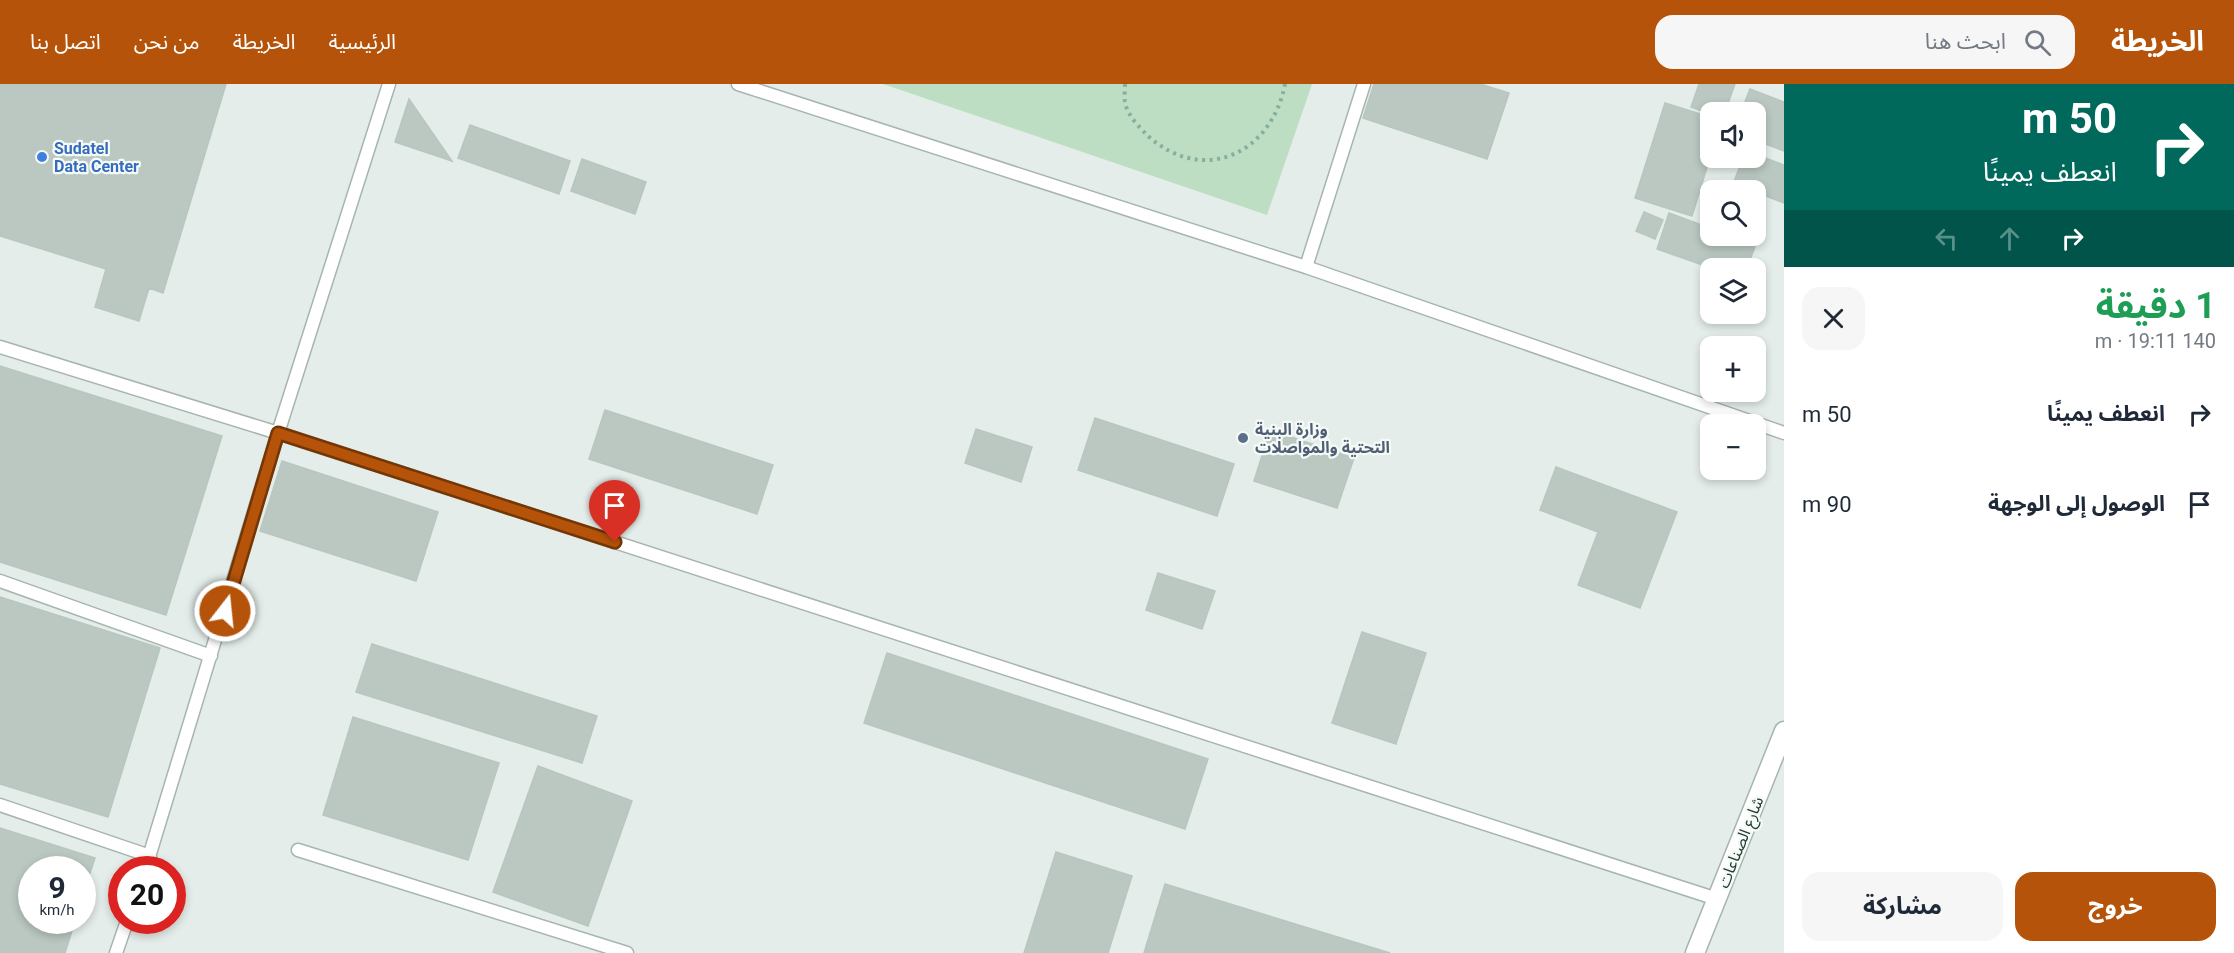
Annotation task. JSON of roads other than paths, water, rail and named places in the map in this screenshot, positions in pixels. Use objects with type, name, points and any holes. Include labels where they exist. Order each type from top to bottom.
[{"type":"street","name":"شارع الصناعات","points":[[1695,953],[1784,731]]},
{"type":"lane","points":[[0,805],[150,856],[278,433],[389,84]]},
{"type":"lane","points":[[738,84],[1306,267],[1784,433]]},
{"type":"lane","points":[[1306,267],[1364,84]]},
{"type":"lane","points":[[0,347],[278,433],[1717,899]]},
{"type":"lane","points":[[0,581],[211,656]]},
{"type":"lane","points":[[298,850],[627,953]]},
{"type":"lane","points":[[116,953],[123,934]]},
{"type":"place","name":"Sudatel Data Center","points":[[42,157]]},
{"type":"place","name":"وزارة البنية التحتية والمواصلات","points":[[1243,438]]}]
